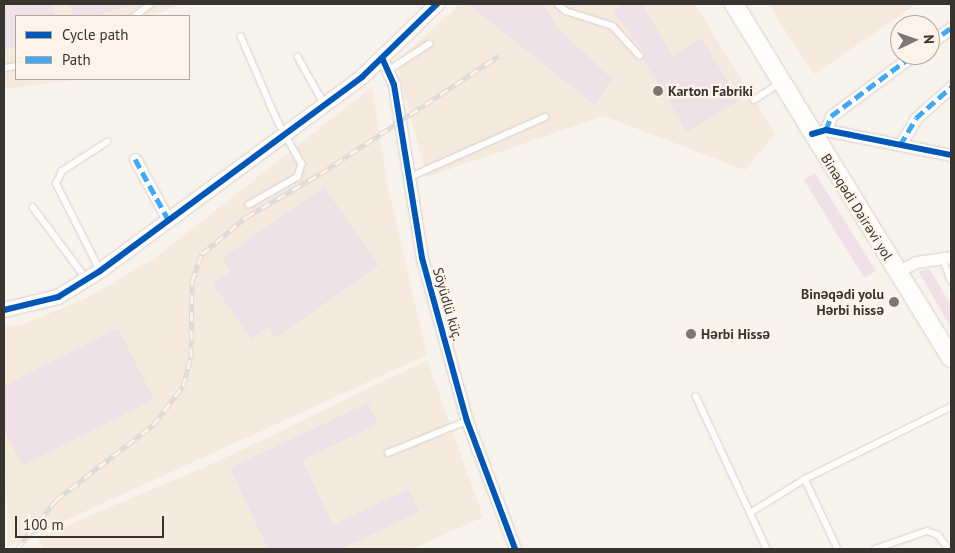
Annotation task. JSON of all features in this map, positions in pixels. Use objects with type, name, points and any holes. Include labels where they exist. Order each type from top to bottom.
[{"type":"main road","name":"Binəqədi Dairəvi yol","points":[[734,4],[781,83],[819,132],[897,272],[951,358]]},
{"type":"street","points":[[4,310],[50,299],[87,280],[100,271],[324,105],[386,65],[437,4]]},
{"type":"street","points":[[940,36],[951,28]]},
{"type":"street","name":"Söyüdlü küç.","points":[[386,65],[422,258],[467,421],[515,549]]},
{"type":"street","points":[[900,65],[831,116],[819,132],[951,155]]},
{"type":"street","points":[[900,145],[913,122],[951,87]]},
{"type":"street","points":[[135,159],[169,221]]},
{"type":"street","points":[[897,272],[916,262],[947,257]]},
{"type":"lane","points":[[136,15],[151,4]]},
{"type":"lane","points":[[558,4],[613,26],[640,56]]},
{"type":"lane","points":[[241,36],[302,170],[249,205]]},
{"type":"lane","points":[[386,65],[429,44]]},
{"type":"lane","points":[[298,57],[324,105]]},
{"type":"lane","points":[[754,100],[781,83]]},
{"type":"lane","points":[[406,179],[545,117]]},
{"type":"lane","points":[[100,271],[56,184],[62,171],[107,142]]},
{"type":"lane","points":[[33,207],[87,280]]},
{"type":"lane","points":[[947,257],[951,280]]},
{"type":"lane","points":[[696,396],[767,549]]},
{"type":"lane","points":[[750,513],[805,479],[951,407]]},
{"type":"lane","points":[[388,453],[467,421]]},
{"type":"lane","points":[[805,479],[838,549]]},
{"type":"lane","points":[[875,549],[919,531],[938,535],[949,549]]},
{"type":"shaded area","points":[[4,4],[181,4],[154,15],[15,15],[15,80],[75,80],[4,89]]},
{"type":"shaded area","points":[[460,4],[695,4],[775,134],[745,170],[604,116],[427,177],[396,62]]},
{"type":"shaded area","points":[[768,4],[917,4],[901,15],[890,15],[890,22],[814,74]]},
{"type":"shaded area","points":[[372,87],[388,187],[427,355],[7,547],[4,326],[21,325],[89,297],[155,258]]},
{"type":"shaded area","points":[[427,360],[483,517],[412,549],[43,549],[38,538],[223,459]]},
{"type":"building","points":[[4,4],[52,4],[56,15],[15,15],[15,46],[4,50]]},
{"type":"building","points":[[69,4],[128,4],[98,15],[73,15]]},
{"type":"building","points":[[468,4],[544,4],[557,27],[612,79],[595,105]]},
{"type":"building","points":[[623,4],[642,4],[673,56],[701,38],[739,100],[687,132],[643,59],[644,53],[613,10]]},
{"type":"building","points":[[815,173],[876,271],[864,278],[804,180]]},
{"type":"building","points":[[324,187],[379,265],[276,338],[268,327],[251,339],[213,284],[231,271],[222,258]]},
{"type":"building","points":[[929,268],[951,305],[951,328],[919,272]]},
{"type":"building","points":[[118,328],[154,399],[22,466],[4,429],[4,386]]},
{"type":"building","points":[[368,403],[378,424],[302,460],[333,525],[409,489],[419,512],[341,549],[268,549],[230,468]]},
{"type":"railway","points":[[17,549],[56,500],[153,425],[183,386],[191,357],[192,281],[202,254],[246,217],[320,174],[498,56]]},
{"type":"marked path","points":[[940,36],[951,28]]},
{"type":"marked path","points":[[826,130],[831,116],[900,65]]},
{"type":"marked path","points":[[900,145],[916,118],[951,87]]},
{"type":"marked path","points":[[135,159],[169,221]]},
{"type":"cycle path","points":[[4,310],[58,297],[100,271],[362,77],[437,4]]},
{"type":"cycle path","points":[[383,60],[394,85],[422,258],[467,421],[515,549]]},
{"type":"cycle path","points":[[812,134],[826,130],[951,155]]},
{"type":"place","name":"Karton Fabriki","points":[[658,91]]},
{"type":"place","name":"Binəqədi yolu Hərbi hissə","points":[[894,302]]},
{"type":"place","name":"Hərbi Hissə","points":[[691,334]]}]
